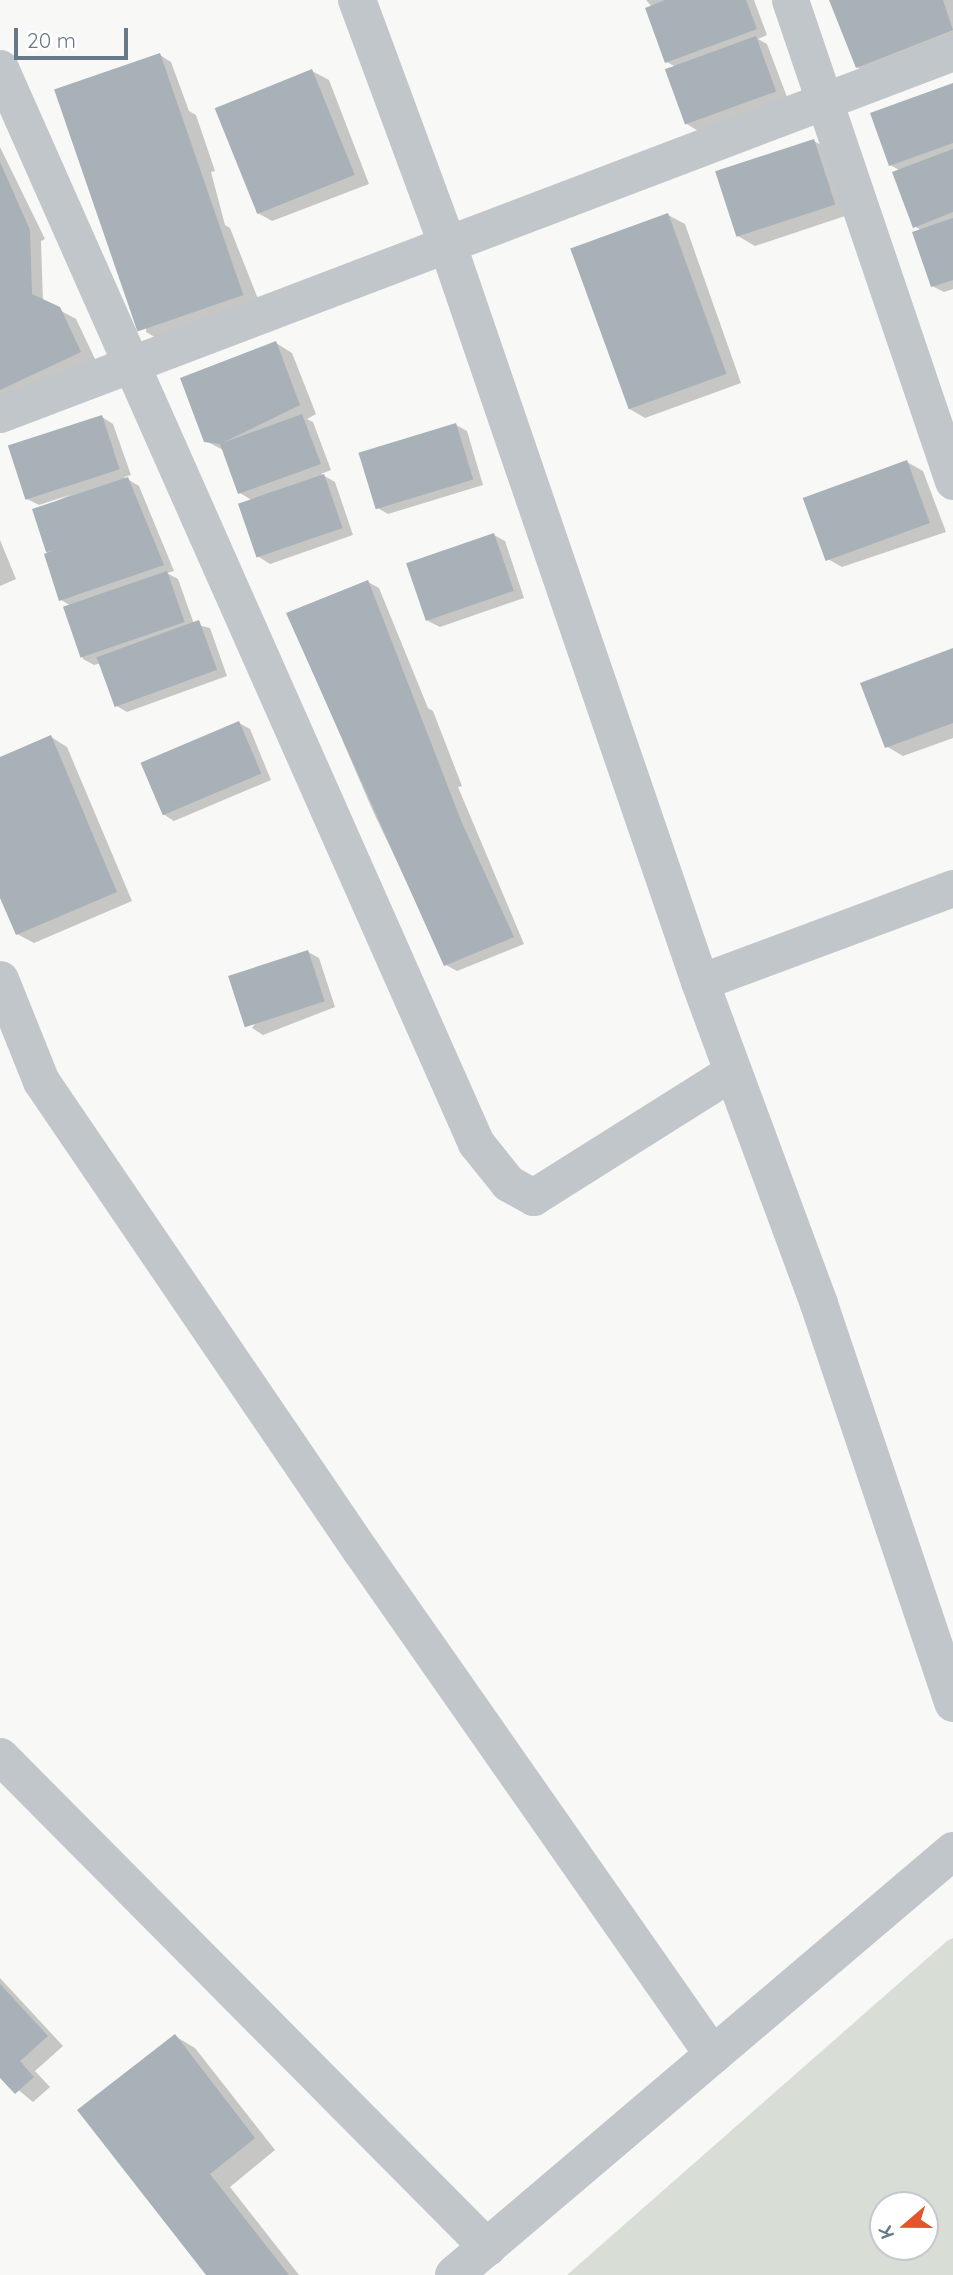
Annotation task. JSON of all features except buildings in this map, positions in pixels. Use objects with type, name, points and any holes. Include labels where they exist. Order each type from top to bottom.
[{"type":"street","points":[[357,0],[447,243],[700,982],[820,1304],[953,1703]]},
{"type":"street","points":[[790,0],[822,102],[953,481]]},
{"type":"street","points":[[0,414],[953,52]]},
{"type":"street","points":[[0,68],[476,1143],[508,1183],[533,1197],[733,1071]]},
{"type":"street","points":[[700,982],[953,888]]},
{"type":"street","points":[[0,979],[41,1081],[360,1550],[713,2055]]},
{"type":"street","points":[[0,1756],[487,2247]]},
{"type":"street","points":[[454,2275],[953,1851]]},
{"type":"shaded area","points":[[953,1938],[953,2275],[567,2275],[947,1941]]}]
